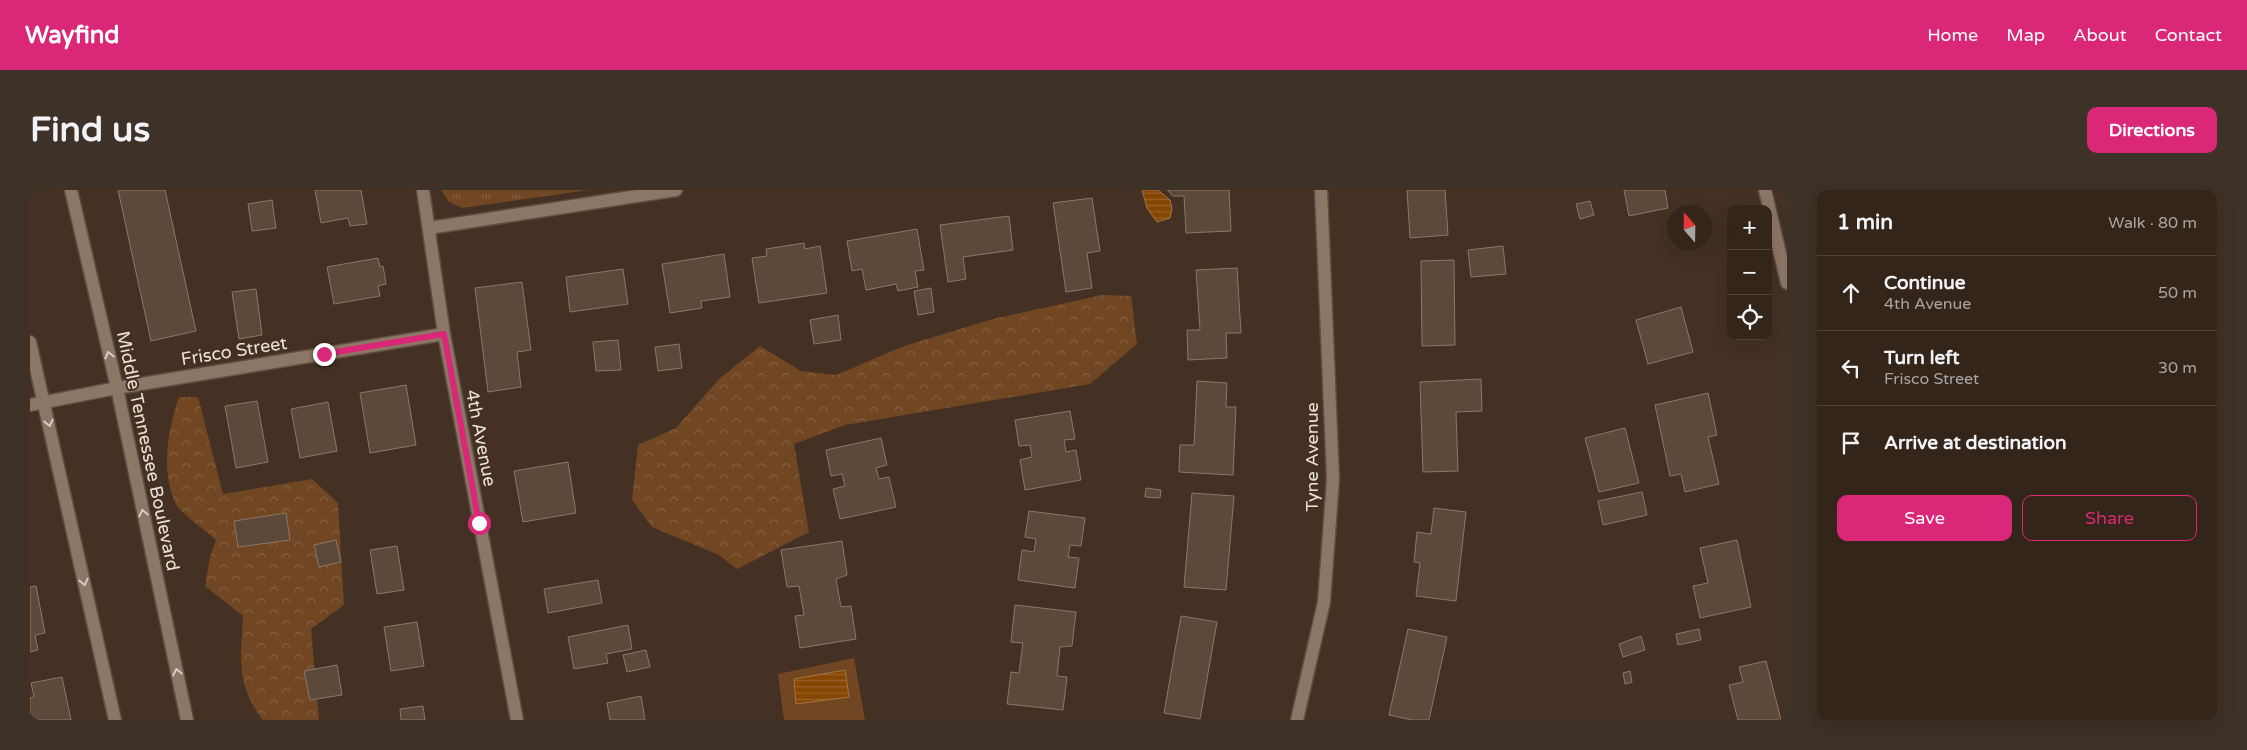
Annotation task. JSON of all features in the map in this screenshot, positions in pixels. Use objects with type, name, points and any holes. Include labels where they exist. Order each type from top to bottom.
[{"type":"street","name":"Middle Tennessee Boulevard","points":[[72,190],[117,388],[187,720]]},
{"type":"street","name":"4th Avenue","points":[[423,190],[444,334],[517,720]]},
{"type":"street","points":[[430,228],[676,190]]},
{"type":"street","name":"Tyne Avenue","points":[[1296,720],[1324,602],[1333,479],[1321,190]]},
{"type":"street","points":[[1765,190],[1787,283]]},
{"type":"street","name":"Frisco Street","points":[[30,405],[117,388],[444,334]]},
{"type":"street","points":[[30,342],[115,720]]},
{"type":"green space","points":[[441,190],[589,190],[462,208],[449,202]]},
{"type":"green space","points":[[1102,295],[1131,296],[1137,344],[1090,384],[845,425],[794,444],[809,532],[737,569],[719,555],[652,527],[632,500],[638,445],[676,428],[719,379],[760,346],[801,371],[836,375],[904,346],[993,319]]},
{"type":"green space","points":[[179,397],[198,397],[223,494],[312,479],[338,503],[344,605],[311,629],[319,720],[263,720],[248,694],[244,682],[241,658],[243,616],[205,586],[210,557],[216,540],[178,508],[171,491],[168,478],[167,450]]},
{"type":"green space","points":[[854,658],[865,720],[784,720],[778,674]]},
{"type":"shaded area","points":[[1142,190],[1158,190],[1170,200],[1172,209],[1170,218],[1157,222],[1147,208]]},
{"type":"shaded area","points":[[845,670],[849,697],[796,704],[794,679]]},
{"type":"building","points":[[118,190],[165,190],[196,331],[151,341]]},
{"type":"building","points":[[315,190],[361,190],[367,224],[350,226],[348,218],[321,223]]},
{"type":"building","points":[[1167,190],[1229,190],[1231,231],[1186,233],[1184,196],[1173,196]]},
{"type":"building","points":[[1407,190],[1445,190],[1448,235],[1410,238]]},
{"type":"building","points":[[1624,190],[1665,190],[1667,208],[1629,216]]},
{"type":"building","points":[[1092,198],[1100,251],[1087,253],[1092,288],[1066,292],[1053,203]]},
{"type":"building","points":[[272,200],[276,228],[252,231],[248,204]]},
{"type":"building","points":[[1590,201],[1594,215],[1580,219],[1576,204]]},
{"type":"building","points":[[1009,216],[1013,250],[963,257],[966,279],[948,282],[940,225]]},
{"type":"building","points":[[917,229],[924,270],[915,271],[918,287],[898,291],[896,284],[866,290],[862,269],[852,271],[847,241]]},
{"type":"building","points":[[804,243],[805,249],[820,246],[827,293],[759,303],[752,258],[767,256],[766,249]]},
{"type":"building","points":[[1503,246],[1506,274],[1471,277],[1468,250]]},
{"type":"building","points":[[724,254],[730,297],[701,301],[702,308],[670,313],[662,264]]},
{"type":"building","points":[[378,258],[380,267],[383,266],[386,284],[378,286],[380,296],[334,304],[327,267]]},
{"type":"building","points":[[1454,260],[1455,345],[1422,346],[1421,261]]},
{"type":"building","points":[[1237,268],[1241,333],[1226,333],[1227,358],[1188,360],[1187,330],[1200,330],[1196,270]]},
{"type":"building","points":[[623,269],[628,304],[570,312],[566,277]]},
{"type":"building","points":[[522,282],[531,350],[517,352],[521,387],[488,392],[475,288]]},
{"type":"building","points":[[931,288],[934,312],[918,315],[914,291]]},
{"type":"building","points":[[256,289],[262,335],[239,339],[232,292]]},
{"type":"building","points":[[1681,307],[1693,352],[1648,364],[1636,320]]},
{"type":"building","points":[[838,315],[841,340],[814,344],[810,320]]},
{"type":"building","points":[[618,340],[621,370],[596,371],[593,342]]},
{"type":"building","points":[[679,344],[682,368],[658,371],[655,347]]},
{"type":"building","points":[[1481,379],[1482,411],[1456,412],[1458,471],[1423,472],[1420,382]]},
{"type":"building","points":[[1197,381],[1227,383],[1226,407],[1236,407],[1233,475],[1179,472],[1180,445],[1194,445]]},
{"type":"building","points":[[406,385],[416,445],[370,453],[360,393]]},
{"type":"building","points":[[1708,393],[1717,435],[1708,437],[1719,484],[1685,492],[1681,474],[1670,476],[1655,405]]},
{"type":"building","points":[[257,401],[268,462],[236,468],[225,406]]},
{"type":"building","points":[[328,402],[337,451],[300,458],[291,409]]},
{"type":"building","points":[[1070,411],[1075,439],[1064,440],[1066,452],[1076,450],[1081,480],[1025,490],[1020,460],[1032,457],[1030,445],[1019,446],[1015,420]]},
{"type":"building","points":[[1625,428],[1639,483],[1599,492],[1585,438]]},
{"type":"building","points":[[881,438],[887,465],[876,468],[879,479],[889,477],[896,507],[840,519],[833,489],[845,486],[842,474],[831,476],[826,450]]},
{"type":"building","points":[[568,462],[576,513],[523,522],[514,471]]},
{"type":"building","points":[[1146,488],[1161,490],[1160,498],[1145,497]]},
{"type":"building","points":[[1642,492],[1647,515],[1603,525],[1598,501]]},
{"type":"building","points":[[1192,493],[1234,496],[1226,590],[1184,587]]},
{"type":"building","points":[[1434,508],[1466,512],[1456,601],[1416,596],[1420,563],[1414,562],[1417,532],[1431,534]]},
{"type":"building","points":[[1029,511],[1085,518],[1081,546],[1070,545],[1068,557],[1079,558],[1075,588],[1018,580],[1022,550],[1034,552],[1036,539],[1025,537]]},
{"type":"building","points":[[286,513],[290,540],[238,547],[234,521]]},
{"type":"building","points":[[336,540],[341,562],[319,567],[314,545]]},
{"type":"building","points":[[1737,540],[1751,607],[1700,618],[1693,586],[1708,583],[1700,548]]},
{"type":"building","points":[[842,541],[847,575],[836,579],[841,607],[851,606],[856,639],[800,648],[795,616],[804,615],[799,586],[787,587],[781,550]]},
{"type":"building","points":[[397,546],[404,590],[377,594],[370,550]]},
{"type":"building","points":[[598,580],[602,603],[548,613],[544,589]]},
{"type":"building","points":[[36,586],[45,633],[35,635],[38,650],[30,652],[30,587]]},
{"type":"building","points":[[1015,605],[1076,612],[1072,646],[1060,647],[1057,676],[1067,677],[1063,710],[1007,704],[1011,672],[1019,673],[1023,643],[1011,642]]},
{"type":"building","points":[[1181,616],[1217,622],[1200,719],[1164,713]]},
{"type":"building","points":[[417,622],[424,666],[391,671],[384,627]]},
{"type":"building","points":[[628,625],[632,649],[606,654],[608,663],[574,669],[568,637]]},
{"type":"building","points":[[1408,629],[1447,637],[1429,720],[1412,720],[1389,715]]},
{"type":"building","points":[[1699,629],[1701,640],[1678,645],[1676,634]]},
{"type":"building","points":[[1641,636],[1645,650],[1623,657],[1619,644]]},
{"type":"building","points":[[646,650],[650,667],[627,672],[623,655]]},
{"type":"building","points":[[1766,661],[1781,720],[1738,720],[1729,685],[1743,682],[1739,667]]},
{"type":"building","points":[[337,665],[342,695],[310,700],[304,671]]},
{"type":"building","points":[[1630,671],[1632,682],[1625,684],[1623,673]]},
{"type":"building","points":[[62,677],[71,720],[30,720],[30,698],[34,697],[31,683]]},
{"type":"building","points":[[641,696],[645,720],[610,720],[607,703]]},
{"type":"building","points":[[423,706],[425,720],[401,720],[400,709]]},
{"type":"route","points":[[324,354],[444,334],[479,523]]}]
